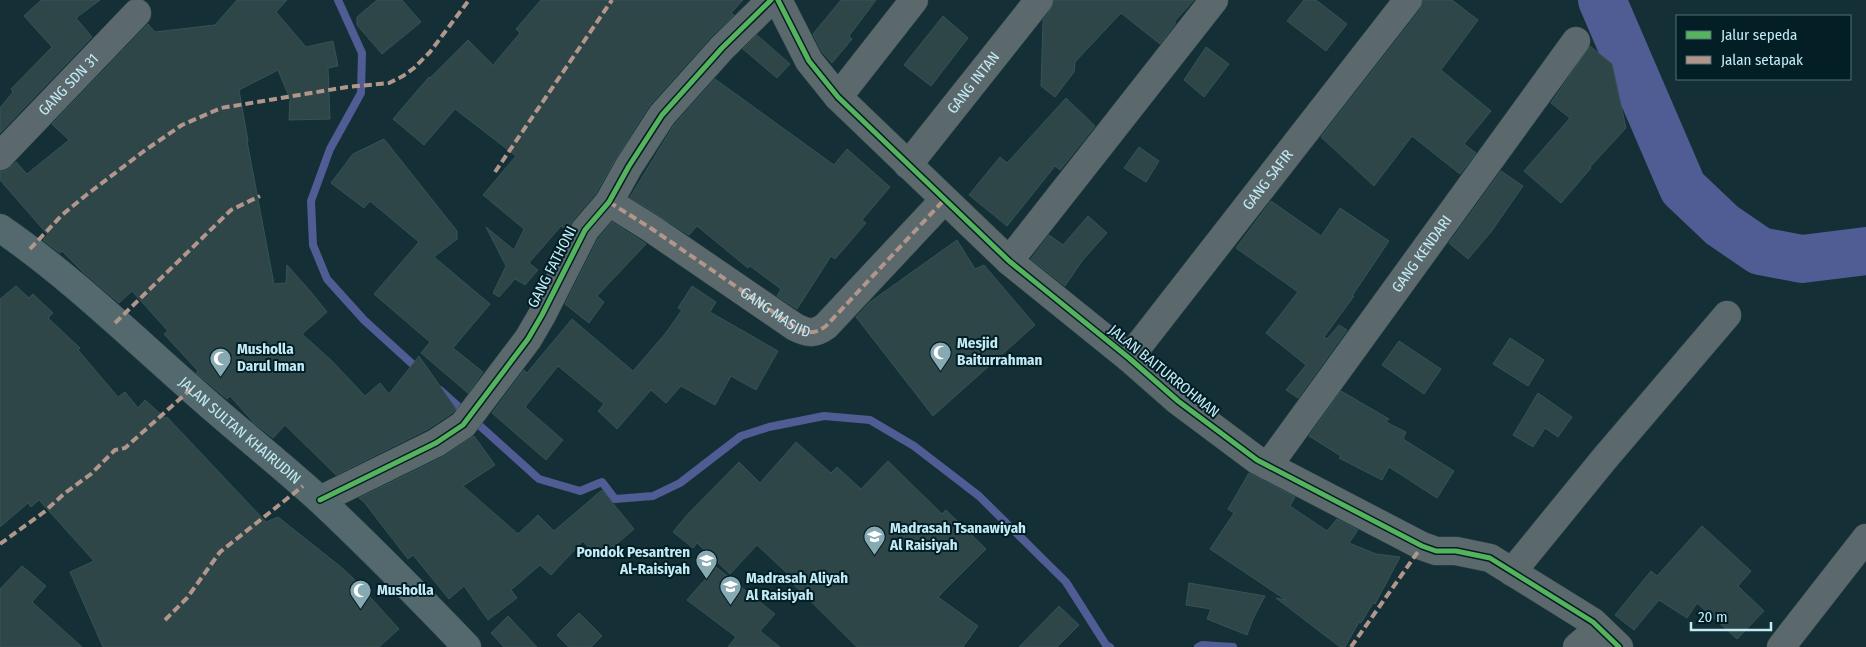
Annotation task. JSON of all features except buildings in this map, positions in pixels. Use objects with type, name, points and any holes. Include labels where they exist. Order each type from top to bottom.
[{"type":"main road","name":"JALAN SULTAN KHAIRUDIN","points":[[0,228],[30,249],[92,300],[240,432],[320,500],[467,647]]},
{"type":"street","name":"GANG FATHONI","points":[[320,500],[436,443],[470,416],[528,339],[585,230],[609,202],[628,166],[662,115],[722,48],[771,0]]},
{"type":"street","name":"JALAN BAITURROHMAN","points":[[778,0],[810,61],[838,97],[1009,261],[1129,358],[1178,401],[1257,460],[1422,546],[1436,550],[1490,558],[1593,622],[1619,647]]},
{"type":"street","points":[[838,97],[914,0]]},
{"type":"street","name":"GANG INTAN","points":[[908,165],[1039,0]]},
{"type":"street","points":[[1009,261],[1214,0]]},
{"type":"street","name":"GANG SAFIR","points":[[1129,358],[1408,0]]},
{"type":"street","name":"GANG SDN 31","points":[[0,156],[137,14]]},
{"type":"street","name":"GANG KENDARI","points":[[1268,466],[1576,41]]},
{"type":"street","name":"GANG MASJID","points":[[609,202],[652,228],[795,327],[808,333],[818,332],[826,326],[944,200]]},
{"type":"street","points":[[1512,572],[1605,458],[1727,315]]},
{"type":"street","points":[[1781,647],[1866,538]]},
{"type":"street","points":[[1577,647],[1599,628]]},
{"type":"waterway","points":[[338,0],[362,53],[361,93],[330,149],[311,201],[313,245],[327,279],[364,320],[419,370]]},
{"type":"waterway","points":[[1602,0],[1683,188],[1722,225],[1760,251],[1802,259],[1866,251]]},
{"type":"waterway","points":[[440,390],[539,479],[580,491],[602,482],[615,499],[653,496],[680,483],[741,436],[769,427],[824,416],[870,420],[914,446],[979,496],[1066,582],[1106,645],[1110,647]]},
{"type":"waterway","points":[[1198,647],[1202,645],[1233,647]]},
{"type":"marked path","points":[[30,249],[62,215],[85,196],[182,125],[221,108],[347,87],[389,83],[403,76],[430,52],[469,0]]},
{"type":"marked path","points":[[495,172],[612,0]]},
{"type":"marked path","points":[[115,323],[231,210],[260,196]]},
{"type":"marked path","points":[[609,202],[652,229],[795,327],[803,331],[814,332],[826,326],[944,200]]},
{"type":"marked path","points":[[0,544],[91,474],[115,450],[125,448],[191,389]]},
{"type":"marked path","points":[[165,620],[187,598],[220,552],[303,486]]},
{"type":"marked path","points":[[1351,647],[1422,546]]},
{"type":"cycle path","points":[[320,500],[436,443],[463,425],[528,339],[585,230],[609,202],[629,166],[662,115],[722,48],[771,0]]},
{"type":"cycle path","points":[[778,0],[809,61],[838,97],[1009,261],[1129,358],[1178,401],[1257,460],[1422,546],[1436,551],[1456,551],[1490,558],[1593,622],[1619,647]]},
{"type":"place","name":"Mesjid Baiturrahman","points":[[941,371]]},
{"type":"place","name":"Musholla Darul Iman","points":[[221,377]]},
{"type":"place","name":"Madrasah Tsanawiyah Al Raisiyah","points":[[874,556]]},
{"type":"place","name":"Pondok Pesantren Al-Raisiyah","points":[[706,580]]},
{"type":"place","name":"Madrasah Aliyah Al Raisiyah","points":[[730,606]]},
{"type":"place","name":"Musholla","points":[[361,609]]}]
